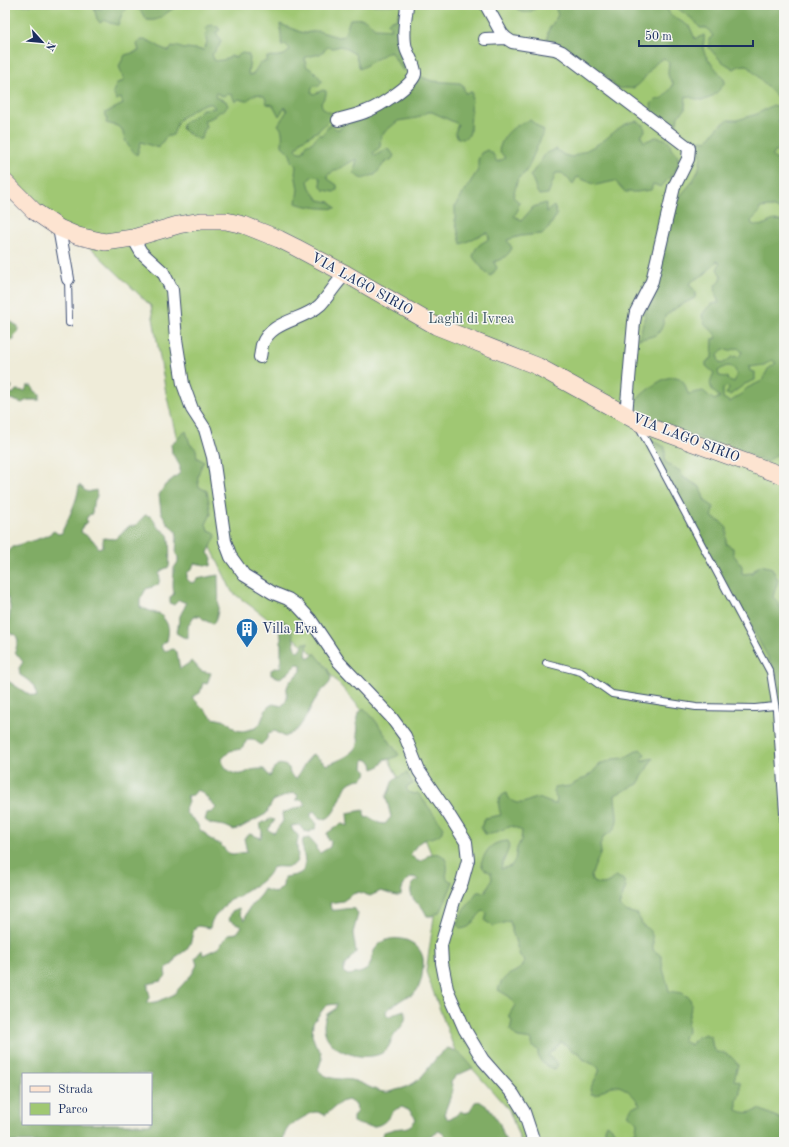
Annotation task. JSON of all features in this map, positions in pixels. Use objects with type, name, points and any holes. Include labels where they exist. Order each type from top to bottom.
[{"type":"main road","name":"VIA LAGO SIRIO","points":[[5,182],[34,211],[59,228],[78,236],[105,242],[133,238],[178,225],[201,221],[226,221],[244,225],[279,239],[346,274],[436,326],[537,366],[636,421],[784,476]]},
{"type":"street","points":[[338,120],[368,111],[410,83],[415,76],[415,71],[406,47],[405,36],[407,5]]},
{"type":"street","points":[[486,5],[506,38],[512,42],[555,49],[562,52],[631,110],[689,148],[690,153],[686,164],[674,186],[652,281],[636,312],[634,322],[636,421]]},
{"type":"street","points":[[485,40],[506,38]]},
{"type":"street","points":[[59,228],[68,279]]},
{"type":"street","points":[[133,238],[141,252],[163,272],[172,290],[176,339],[184,384],[192,409],[205,429],[213,457],[225,541],[231,558],[244,575],[273,593],[288,599],[298,606],[310,619],[339,662],[391,717],[405,736],[419,771],[466,842],[468,860],[441,945],[446,989],[464,1030],[483,1060],[513,1094],[524,1112],[534,1142]]},
{"type":"street","points":[[260,357],[262,344],[269,334],[279,325],[310,312],[319,306],[339,280],[346,274]]},
{"type":"lane","points":[[68,279],[69,323]]},
{"type":"lane","points":[[636,421],[770,672],[775,706],[784,828]]},
{"type":"lane","points":[[546,663],[580,672],[612,694],[696,707],[755,708],[775,706]]},
{"type":"green space","name":"Laghi di Ivrea","points":[[5,5],[784,5],[784,1142],[521,1142],[509,1110],[454,1048],[426,972],[440,875],[409,800],[368,717],[307,648],[232,592],[194,511],[166,393],[151,306],[93,250],[5,196]]},
{"type":"green space","points":[[107,5],[183,5],[174,8],[156,20],[147,20],[139,9],[128,6],[118,25],[104,20],[100,23],[97,19],[94,8],[101,9]]},
{"type":"green space","points":[[514,5],[538,5],[529,12],[523,12],[519,11]]},
{"type":"green space","points":[[553,5],[664,5],[671,15],[690,27],[695,39],[704,35],[704,52],[725,81],[722,87],[708,99],[700,100],[686,96],[685,110],[678,116],[677,123],[663,123],[656,117],[651,104],[655,100],[663,98],[672,87],[673,83],[668,74],[669,63],[664,58],[659,61],[641,82],[633,88],[620,88],[614,86],[609,78],[575,56],[568,48],[547,41],[548,31],[558,15]]},
{"type":"green space","points":[[673,5],[784,5],[784,98],[778,98],[747,65],[739,66],[734,69],[721,61],[709,48],[709,39],[713,36],[707,28],[700,28],[695,21]]},
{"type":"green space","points":[[402,11],[402,23],[397,31],[409,67],[403,71],[390,51],[360,69],[355,54],[341,46],[333,48],[328,47],[320,54],[305,58],[306,66],[315,72],[322,81],[319,86],[313,86],[311,92],[314,94],[323,90],[326,91],[326,95],[321,103],[322,106],[325,110],[335,115],[318,131],[301,141],[296,149],[299,152],[303,152],[307,144],[312,143],[318,135],[322,135],[329,126],[332,125],[336,129],[340,129],[344,124],[386,105],[401,101],[403,94],[419,76],[432,81],[460,83],[463,85],[465,93],[472,92],[469,135],[463,139],[458,138],[455,133],[458,124],[432,112],[428,112],[417,118],[398,121],[381,135],[380,147],[373,153],[375,156],[386,149],[390,150],[394,156],[391,160],[386,161],[375,175],[362,179],[357,176],[354,173],[357,159],[327,175],[328,179],[337,185],[337,190],[334,192],[324,190],[321,186],[320,178],[316,176],[311,177],[308,181],[310,188],[319,200],[330,202],[336,208],[316,207],[296,203],[298,189],[295,173],[296,166],[291,161],[291,156],[289,153],[282,146],[282,132],[278,125],[287,111],[285,107],[279,116],[273,105],[267,104],[265,97],[262,95],[257,94],[246,101],[239,99],[235,102],[232,95],[227,94],[223,96],[216,93],[215,97],[226,101],[228,106],[212,118],[204,121],[206,126],[201,139],[197,139],[183,130],[182,125],[202,109],[215,108],[212,104],[204,104],[182,117],[178,121],[173,135],[166,137],[158,148],[141,142],[137,155],[127,144],[122,129],[106,123],[107,118],[105,113],[123,104],[121,98],[116,100],[113,92],[117,83],[124,81],[119,66],[125,55],[139,51],[137,44],[140,40],[152,42],[169,51],[172,47],[176,46],[184,49],[204,50],[207,42],[205,36],[207,32],[205,28],[211,24],[218,27],[220,30],[216,32],[221,41],[212,55],[215,61],[226,59],[231,56],[236,57],[242,53],[248,54],[250,58],[248,74],[250,75],[253,74],[260,63],[267,61],[267,57],[283,55],[290,49],[285,44],[282,47],[280,24],[303,33],[318,31],[338,37],[344,36],[350,19],[362,19],[366,20],[375,28],[391,29],[388,22],[397,18],[398,13]]},
{"type":"green space","points":[[773,105],[779,107],[780,115],[778,121],[784,124],[784,147],[775,152],[772,157],[784,164],[784,208],[781,210],[770,207],[760,208],[759,213],[751,221],[752,224],[759,226],[775,220],[783,221],[784,218],[784,451],[781,451],[767,462],[634,414],[631,407],[639,397],[652,386],[667,378],[673,377],[679,378],[683,381],[688,394],[703,391],[714,400],[720,397],[712,389],[710,383],[714,373],[706,366],[706,362],[712,358],[713,339],[717,338],[703,320],[702,315],[711,305],[719,303],[716,296],[715,285],[721,281],[721,276],[717,269],[720,263],[717,261],[705,274],[689,284],[696,292],[695,298],[679,306],[665,316],[658,334],[639,339],[674,205],[691,183],[699,166],[700,154],[696,143],[701,140],[707,141],[718,127],[728,120],[737,120],[757,114]],"holes":[[[738,348],[742,352],[739,357],[732,357],[721,364],[719,362],[718,355],[724,349],[729,351]],[[772,360],[776,363],[768,369],[762,381],[747,388],[730,402],[723,398],[723,389],[727,386],[729,389],[726,394],[730,395],[745,384],[755,380],[755,372],[750,371],[749,367],[764,365]],[[728,366],[735,370],[736,377],[734,382],[729,381],[727,377],[719,376],[718,371]]]},
{"type":"green space","points":[[530,120],[544,131],[528,168],[524,174],[518,178],[513,197],[519,202],[518,210],[514,216],[522,220],[533,207],[546,203],[546,212],[554,206],[557,214],[549,228],[542,234],[521,236],[507,240],[512,248],[505,257],[494,262],[497,268],[491,276],[486,273],[473,257],[478,246],[489,239],[488,233],[461,244],[455,220],[455,206],[478,170],[478,160],[481,153],[487,150],[493,154],[497,162],[505,158],[499,150],[507,134],[514,127]]},
{"type":"green space","points":[[636,121],[644,125],[645,131],[641,136],[644,142],[656,137],[665,139],[670,143],[671,149],[677,154],[679,162],[675,171],[661,187],[653,184],[651,190],[625,192],[615,181],[596,185],[577,177],[573,184],[562,173],[556,173],[548,194],[539,195],[530,176],[546,153],[556,149],[564,155],[572,157],[598,144],[625,124]]},
{"type":"green space","points":[[5,303],[8,318],[18,326],[18,332],[14,336],[14,340],[5,341]]},
{"type":"green space","points":[[5,384],[12,386],[11,389],[7,391],[9,394],[14,393],[16,390],[25,391],[27,386],[33,386],[34,390],[40,395],[40,400],[27,400],[22,403],[7,398],[5,399]]},
{"type":"green space","points":[[186,431],[190,444],[196,449],[197,458],[204,461],[199,473],[198,482],[199,487],[207,491],[211,514],[206,524],[208,530],[214,532],[216,536],[208,553],[212,558],[211,566],[194,563],[192,569],[187,573],[187,579],[194,583],[197,579],[218,575],[219,594],[216,620],[213,624],[204,620],[200,616],[194,616],[188,626],[188,638],[176,633],[180,616],[186,603],[179,600],[174,605],[170,603],[170,598],[174,593],[174,568],[178,562],[178,557],[176,554],[177,536],[176,531],[168,524],[161,512],[159,495],[165,485],[180,473],[180,466],[172,453],[171,444]]},
{"type":"green space","points":[[645,438],[665,447],[665,462],[680,471],[683,477],[700,487],[705,501],[714,507],[712,514],[713,518],[721,522],[727,528],[726,544],[733,548],[733,554],[742,566],[742,574],[752,573],[761,565],[772,568],[778,580],[773,597],[778,602],[781,610],[784,611],[784,718],[781,718],[779,682],[768,657]]},
{"type":"green space","points":[[79,485],[88,492],[96,490],[97,496],[93,504],[92,514],[86,519],[88,522],[83,525],[81,532],[92,539],[99,548],[103,546],[103,538],[115,539],[129,526],[135,526],[145,515],[153,518],[156,525],[168,535],[170,551],[169,567],[162,570],[159,574],[160,579],[158,585],[146,589],[140,600],[140,607],[155,613],[159,613],[165,620],[168,626],[168,636],[167,641],[163,643],[161,647],[164,651],[173,649],[177,653],[180,669],[192,661],[201,671],[211,673],[207,684],[203,683],[200,693],[192,697],[213,718],[227,721],[236,730],[243,731],[256,728],[260,724],[266,709],[269,706],[273,704],[282,706],[285,703],[288,685],[301,671],[301,665],[297,664],[288,673],[280,678],[271,675],[271,670],[281,668],[281,637],[277,626],[282,620],[290,626],[292,630],[297,651],[301,649],[304,643],[308,643],[306,654],[307,657],[311,657],[315,653],[329,672],[331,679],[328,685],[320,692],[303,722],[297,729],[285,737],[275,731],[269,733],[266,740],[261,745],[253,739],[248,739],[241,749],[230,751],[222,759],[222,762],[228,770],[235,774],[243,774],[250,770],[264,769],[270,777],[275,767],[282,764],[289,768],[290,774],[296,779],[305,763],[313,754],[327,765],[338,761],[350,754],[357,746],[357,718],[364,708],[375,720],[399,755],[391,759],[384,759],[380,766],[373,769],[372,763],[364,759],[363,768],[367,771],[366,775],[362,779],[355,780],[348,784],[334,812],[330,816],[326,819],[318,816],[314,811],[311,813],[311,817],[317,824],[315,829],[309,832],[304,831],[299,825],[291,826],[293,831],[298,835],[298,851],[295,864],[289,867],[272,868],[266,877],[255,887],[246,890],[239,897],[228,900],[213,919],[210,928],[198,926],[194,929],[190,944],[186,950],[176,957],[173,964],[165,971],[166,976],[161,981],[148,984],[150,996],[146,1003],[156,1002],[173,995],[192,974],[197,965],[195,958],[202,950],[203,955],[218,948],[229,934],[237,933],[242,926],[229,920],[232,911],[239,908],[240,914],[245,920],[250,906],[264,889],[276,893],[283,886],[284,877],[298,874],[304,870],[305,862],[302,846],[303,839],[309,838],[320,853],[330,847],[331,841],[328,839],[327,833],[342,824],[348,826],[347,813],[364,810],[364,815],[366,818],[369,817],[379,823],[385,824],[391,817],[386,797],[393,780],[407,773],[413,784],[406,787],[408,792],[414,794],[418,793],[444,828],[437,836],[420,842],[410,855],[420,861],[429,855],[439,854],[447,862],[446,876],[448,880],[453,882],[441,911],[432,916],[427,916],[422,907],[411,895],[412,886],[418,880],[412,877],[404,885],[401,896],[396,896],[381,891],[370,896],[359,892],[343,901],[330,903],[331,910],[355,909],[358,914],[353,933],[356,952],[345,965],[343,972],[348,975],[366,970],[370,966],[373,952],[376,948],[381,943],[395,938],[410,942],[416,946],[423,958],[423,967],[422,978],[415,992],[386,1011],[387,1016],[391,1016],[404,1010],[406,1013],[403,1025],[395,1034],[384,1052],[376,1055],[356,1056],[346,1053],[338,1048],[330,1042],[326,1034],[324,1024],[327,1014],[335,1009],[337,1004],[328,1005],[324,1008],[313,1023],[312,1035],[316,1046],[321,1052],[322,1058],[318,1070],[322,1074],[331,1078],[355,1081],[377,1090],[389,1092],[406,1087],[421,1078],[435,1059],[448,1048],[456,1051],[462,1055],[473,1068],[456,1076],[451,1082],[453,1090],[444,1114],[448,1119],[461,1111],[464,1113],[469,1112],[475,1102],[479,1101],[488,1107],[500,1124],[506,1142],[446,1142],[445,1135],[439,1131],[417,1142],[384,1142],[382,1138],[384,1132],[406,1127],[413,1123],[416,1119],[410,1111],[402,1107],[399,1108],[394,1111],[384,1122],[376,1126],[367,1126],[353,1122],[353,1117],[357,1111],[356,1105],[348,1100],[341,1102],[325,1115],[313,1112],[293,1123],[284,1135],[283,1140],[287,1142],[5,1142],[5,679],[31,696],[37,697],[32,684],[20,675],[19,668],[23,662],[15,652],[18,641],[16,635],[11,634],[7,629],[10,606],[8,597],[5,593],[5,554],[15,546],[40,538],[54,531],[58,534],[62,533],[75,502]],"holes":[[[197,790],[202,792],[216,808],[212,812],[207,813],[205,820],[211,824],[225,826],[234,830],[266,814],[273,801],[293,793],[298,795],[296,800],[302,800],[306,804],[282,813],[283,821],[274,833],[268,830],[275,820],[270,819],[260,824],[262,832],[261,838],[250,834],[244,838],[247,852],[233,854],[228,853],[221,845],[207,837],[206,834],[201,831],[196,822],[186,813],[185,809],[188,802],[187,796],[193,795]]]},
{"type":"green space","points":[[640,749],[645,754],[641,761],[653,758],[638,784],[615,795],[617,813],[616,824],[610,833],[604,836],[600,845],[601,852],[591,877],[593,882],[599,884],[610,881],[615,876],[624,880],[626,887],[619,906],[625,911],[637,914],[642,925],[651,932],[653,938],[653,950],[662,956],[663,970],[669,991],[682,993],[690,998],[691,1007],[687,1027],[688,1032],[684,1036],[683,1041],[691,1045],[696,1038],[705,1034],[711,1037],[713,1048],[716,1052],[726,1054],[733,1059],[738,1065],[734,1080],[740,1082],[737,1110],[748,1112],[759,1109],[781,1119],[784,1124],[784,1142],[601,1142],[605,1136],[607,1124],[622,1138],[636,1131],[637,1122],[628,1114],[632,1107],[640,1105],[629,1092],[617,1086],[609,1087],[596,1095],[591,1094],[590,1089],[599,1072],[599,1068],[583,1059],[579,1053],[570,1050],[561,1042],[548,1055],[558,1064],[555,1069],[542,1063],[538,1050],[532,1046],[532,1040],[518,1038],[510,1030],[512,1021],[509,1015],[515,1005],[510,997],[498,990],[504,979],[520,968],[525,960],[520,956],[510,921],[494,926],[485,921],[487,913],[483,911],[468,927],[460,929],[458,924],[462,913],[477,892],[485,892],[492,879],[491,873],[483,868],[481,863],[488,850],[494,844],[508,841],[510,845],[501,869],[511,866],[515,860],[522,831],[512,826],[491,834],[485,834],[481,827],[485,818],[501,815],[499,799],[503,794],[507,793],[512,801],[517,803],[523,803],[535,798],[556,804],[557,799],[554,794],[554,788],[570,786],[591,774],[599,765],[613,759],[624,758]]},
{"type":"place","name":"Villa Eva","points":[[247,648]]}]
